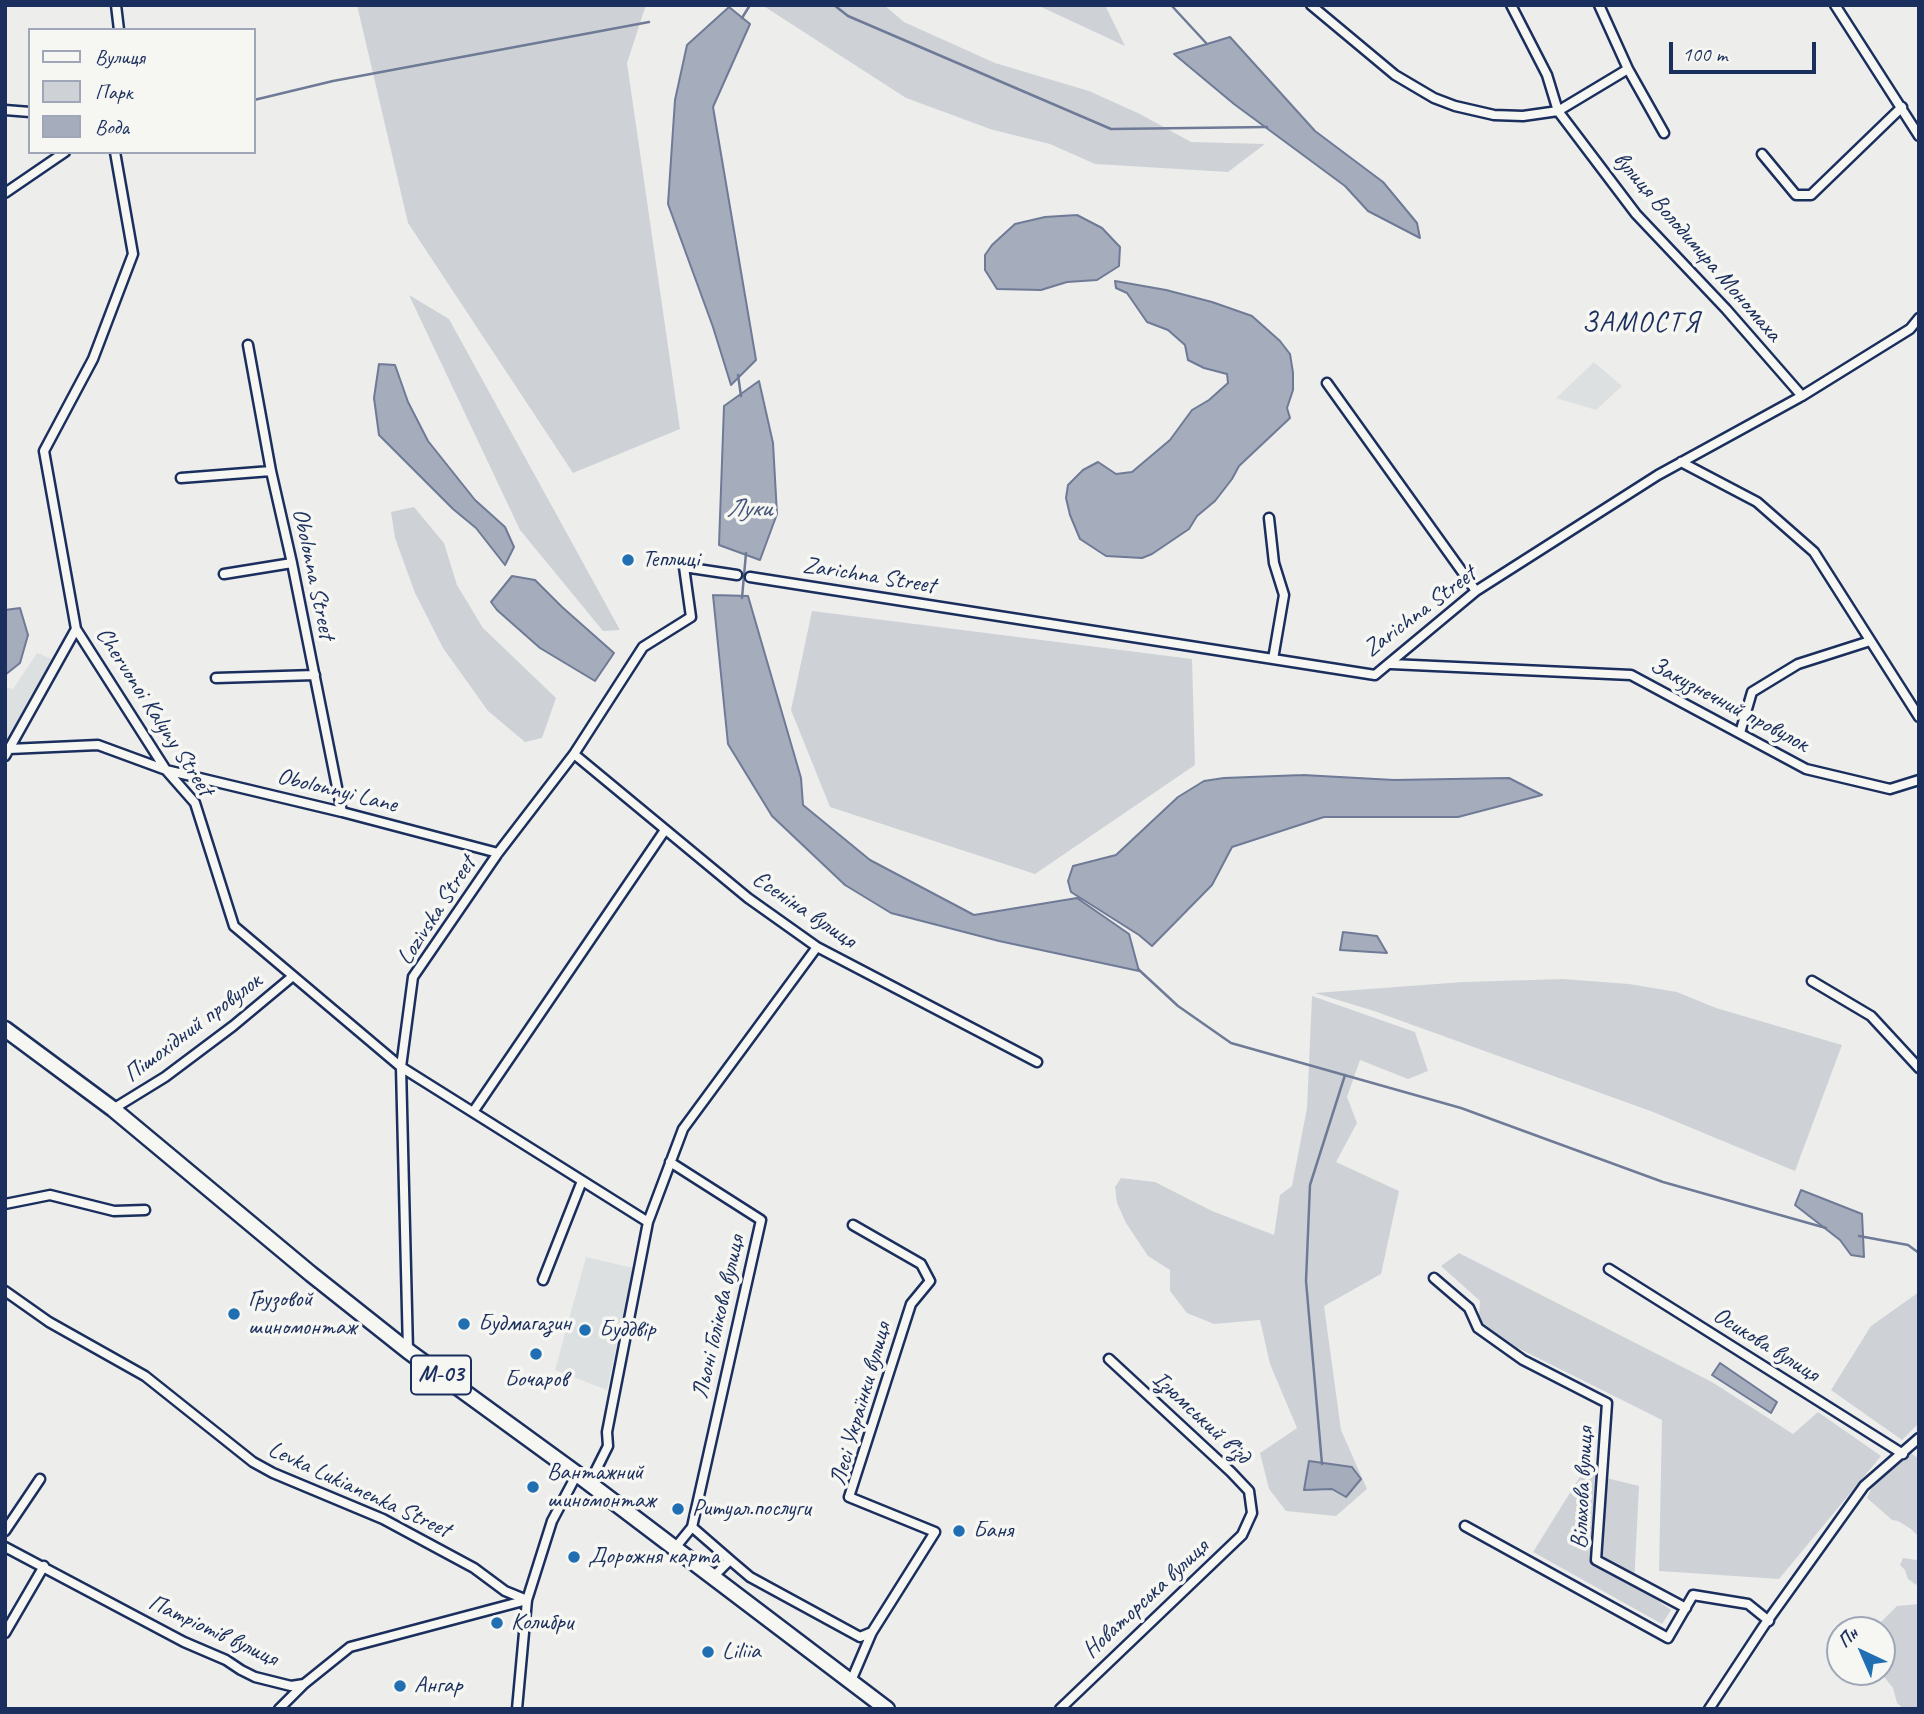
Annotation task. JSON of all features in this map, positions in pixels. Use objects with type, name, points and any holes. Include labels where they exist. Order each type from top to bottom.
[{"type":"highway","name":"М-03","points":[[5,1028],[113,1109],[408,1351],[577,1474],[887,1709]]},
{"type":"street","points":[[116,5],[119,28]]},
{"type":"street","points":[[1311,5],[1395,75],[1444,102],[1494,115],[1523,116],[1559,111],[1628,69]]},
{"type":"street","name":"вулиця Володимира Мономаха","points":[[1511,5],[1547,75],[1559,111],[1636,214],[1726,309],[1802,396]]},
{"type":"street","points":[[1599,5],[1628,69],[1664,133]]},
{"type":"street","points":[[1835,5],[1919,136]]},
{"type":"street","points":[[1762,154],[1796,195],[1811,195],[1902,107]]},
{"type":"street","points":[[5,110],[28,112]]},
{"type":"street","points":[[5,193],[62,154]]},
{"type":"street","name":"Chervonoi Kalyny Street","points":[[115,154],[133,254],[93,359],[44,451],[76,629],[166,770],[195,803],[234,926],[401,1068],[648,1222]]},
{"type":"street","name":"Zarichna Street","points":[[750,577],[1375,675],[1476,591],[1681,462],[1802,396],[1910,329],[1919,318]]},
{"type":"street","name":"Obolonna Street","points":[[248,345],[271,471],[316,676],[342,812]]},
{"type":"street","points":[[1327,383],[1476,591]]},
{"type":"street","points":[[1681,462],[1757,502],[1814,552],[1919,717]]},
{"type":"street","points":[[181,478],[271,471]]},
{"type":"street","points":[[1269,518],[1274,563],[1284,595],[1273,659]]},
{"type":"street","points":[[224,574],[292,563]]},
{"type":"street","name":"Lozivska Street","points":[[408,1351],[401,1068],[413,977],[498,853],[574,754],[642,647],[691,617],[684,567],[737,575]]},
{"type":"street","points":[[7,753],[76,629]]},
{"type":"street","points":[[1740,733],[1752,692],[1798,664],[1870,641]]},
{"type":"street","name":"Закузнечний провулок","points":[[1391,664],[1631,675],[1807,769],[1890,789],[1919,780]]},
{"type":"street","points":[[216,678],[316,676]]},
{"type":"street","name":"Obolonnyi Lane","points":[[7,753],[98,745],[166,770],[498,853]]},
{"type":"street","name":"Єсеніна вулиця","points":[[574,754],[748,898],[817,947],[1037,1062]]},
{"type":"street","points":[[473,1112],[665,830]]},
{"type":"street","points":[[589,1484],[608,1446],[607,1432],[648,1222],[683,1129],[817,947]]},
{"type":"street","name":"Пішохідний провулок","points":[[113,1109],[164,1077],[233,1026],[293,976]]},
{"type":"street","points":[[1812,981],[1871,1016],[1919,1068]]},
{"type":"street","name":"Льоні Голікова вулиця","points":[[670,1162],[761,1220],[692,1527],[675,1548]]},
{"type":"street","points":[[543,1280],[582,1181]]},
{"type":"street","points":[[5,1204],[50,1195],[114,1211],[145,1210]]},
{"type":"street","name":"Лесі Українки вулиця","points":[[853,1225],[921,1264],[930,1281],[911,1304],[849,1497],[935,1532],[872,1632]]},
{"type":"street","name":"Осикова вулиця","points":[[1609,1269],[1903,1454]]},
{"type":"street","name":"Вільхова вулиця","points":[[1434,1278],[1469,1308],[1478,1328],[1523,1360],[1607,1403],[1596,1560],[1686,1608]]},
{"type":"street","name":"Levka Lukianenka Street","points":[[5,1291],[49,1322],[145,1376],[263,1468],[392,1524],[474,1568],[505,1591],[527,1600]]},
{"type":"street","name":"Ізюмський в’їзд","points":[[1109,1359],[1249,1491],[1252,1513]]},
{"type":"street","points":[[1709,1709],[1864,1486],[1919,1438]]},
{"type":"street","points":[[517,1709],[527,1600],[552,1521],[577,1474]]},
{"type":"street","points":[[5,1531],[40,1479]]},
{"type":"street","name":"Новаторська вулиця","points":[[1060,1709],[1242,1535],[1252,1513]]},
{"type":"street","points":[[1465,1526],[1668,1638],[1693,1595],[1748,1604],[1769,1621]]},
{"type":"street","points":[[692,1527],[750,1577],[860,1637],[872,1632]]},
{"type":"street","name":"Патріотів вулиця","points":[[5,1547],[255,1677],[291,1686],[304,1684],[350,1647],[527,1600]]},
{"type":"street","points":[[713,1577],[730,1560]]},
{"type":"street","points":[[5,1633],[44,1566]]},
{"type":"street","points":[[851,1681],[872,1632]]},
{"type":"street","points":[[279,1709],[304,1684]]},
{"type":"shaded area","points":[[1594,362],[1622,386],[1596,410],[1556,398]]},
{"type":"shaded area","points":[[37,653],[52,659],[5,744],[5,687],[13,689]]},
{"type":"shaded area","points":[[586,1257],[633,1268],[607,1390],[555,1370]]},
{"type":"green space","points":[[357,5],[646,5],[627,63],[680,429],[573,473],[408,223]]},
{"type":"green space","points":[[762,5],[884,5],[904,22],[995,63],[1089,91],[1140,114],[1191,142],[1265,144],[1228,172],[1095,164],[1050,144],[993,130],[906,98]]},
{"type":"green space","points":[[1037,5],[1105,5],[1125,46]]},
{"type":"green space","points":[[409,295],[449,319],[620,630],[603,631],[520,530]]},
{"type":"green space","points":[[414,507],[444,543],[457,585],[483,628],[556,698],[542,738],[525,742],[488,711],[443,648],[415,593],[395,538],[391,512]]},
{"type":"green space","points":[[812,611],[1192,659],[1195,765],[1035,874],[830,807],[791,710]]},
{"type":"green space","points":[[1563,979],[1629,984],[1677,992],[1716,1008],[1842,1045],[1795,1171],[1653,1112],[1374,1011],[1315,993],[1463,982]]},
{"type":"green space","points":[[1312,996],[1415,1032],[1428,1071],[1408,1079],[1360,1060],[1347,1097],[1357,1123],[1336,1162],[1399,1191],[1381,1274],[1324,1306],[1341,1430],[1367,1489],[1336,1516],[1286,1511],[1269,1489],[1260,1453],[1297,1428],[1270,1364],[1260,1320],[1214,1324],[1187,1313],[1170,1291],[1170,1270],[1148,1256],[1126,1223],[1117,1203],[1115,1187],[1121,1178],[1155,1182],[1212,1211],[1274,1235],[1280,1195],[1292,1186],[1307,1108]]},
{"type":"green space","points":[[1459,1253],[1712,1382],[1793,1434],[1818,1412],[1881,1456],[1779,1579],[1659,1571],[1662,1420],[1478,1328],[1480,1301],[1441,1266]]},
{"type":"green space","points":[[1919,1292],[1919,1423],[1902,1440],[1831,1390],[1871,1326]]},
{"type":"green space","points":[[1907,1450],[1919,1459],[1919,1537],[1911,1529],[1892,1520],[1867,1498],[1872,1487]]},
{"type":"green space","points":[[1583,1472],[1639,1486],[1634,1584],[1671,1610],[1662,1624],[1533,1552]]},
{"type":"green space","points":[[1919,1556],[1919,1578],[1916,1585],[1908,1579],[1900,1565],[1903,1558],[1916,1560]]},
{"type":"green space","points":[[1919,1604],[1919,1709],[1904,1709],[1897,1703],[1891,1686],[1896,1686],[1896,1616],[1887,1616],[1897,1606]]},
{"type":"water","points":[[729,7],[750,24],[713,107],[756,360],[731,385],[668,204],[675,100],[687,45]]},
{"type":"water","points":[[1230,37],[1315,131],[1383,182],[1417,223],[1420,238],[1368,211],[1345,186],[1234,104],[1174,54]]},
{"type":"water","points":[[1077,215],[1102,228],[1120,247],[1119,266],[1097,280],[1067,282],[1041,290],[997,289],[985,270],[985,255],[992,245],[1015,224],[1045,217]]},
{"type":"water","points":[[1115,281],[1166,290],[1252,316],[1280,341],[1290,354],[1293,373],[1293,390],[1287,408],[1290,418],[1239,466],[1215,501],[1197,516],[1189,529],[1142,558],[1106,556],[1080,539],[1066,498],[1068,485],[1083,470],[1098,462],[1116,474],[1132,472],[1170,440],[1192,410],[1209,400],[1228,383],[1227,374],[1204,368],[1188,360],[1185,345],[1168,330],[1147,322],[1127,293],[1116,288]]},
{"type":"water","points":[[379,364],[395,365],[408,402],[428,441],[475,500],[505,527],[514,547],[505,565],[476,528],[453,509],[379,435],[374,398]]},
{"type":"water","name":"Луки","points":[[759,381],[773,443],[777,514],[760,560],[719,545],[724,406]]},
{"type":"water","points":[[512,576],[535,580],[614,653],[595,681],[540,648],[497,610],[491,602]]},
{"type":"water","points":[[713,595],[748,596],[801,778],[803,805],[870,860],[974,915],[1077,898],[1129,934],[1139,971],[999,941],[891,913],[845,885],[772,816],[728,744]]},
{"type":"water","points":[[20,608],[28,635],[20,663],[5,675],[5,610]]},
{"type":"water","points":[[1303,775],[1394,780],[1509,778],[1542,795],[1458,817],[1324,817],[1232,847],[1212,885],[1152,946],[1071,892],[1068,881],[1073,866],[1116,855],[1178,797],[1204,781]]},
{"type":"water","points":[[1343,932],[1377,936],[1387,953],[1340,950]]},
{"type":"water","points":[[1801,1190],[1862,1214],[1864,1257],[1851,1255],[1840,1240],[1795,1205]]},
{"type":"water","points":[[1720,1363],[1777,1402],[1771,1413],[1712,1375]]},
{"type":"water","points":[[1309,1461],[1352,1467],[1361,1479],[1346,1497],[1332,1489],[1304,1490]]},
{"type":"waterway","points":[[742,18],[750,5]]},
{"type":"waterway","points":[[834,5],[848,16],[1111,129],[1267,127]]},
{"type":"waterway","points":[[1171,5],[1207,44]]},
{"type":"waterway","points":[[256,100],[333,81],[649,22]]},
{"type":"waterway","points":[[738,375],[741,396]]},
{"type":"waterway","points":[[742,598],[746,553]]},
{"type":"waterway","points":[[1138,969],[1178,1006],[1231,1043],[1461,1108],[1663,1182],[1826,1228]]},
{"type":"waterway","points":[[1322,1464],[1306,1281],[1310,1185],[1345,1075]]},
{"type":"waterway","points":[[1859,1236],[1908,1245],[1919,1253]]},
{"type":"place","name":"Теплиці","points":[[628,560]]},
{"type":"place","name":"Грузовой шиномонтаж","points":[[234,1314]]},
{"type":"place","name":"Будмагазин","points":[[464,1324]]},
{"type":"place","name":"Буддвір","points":[[585,1330]]},
{"type":"place","name":"Бочаров","points":[[536,1354]]},
{"type":"place","name":"Вантажний шиномонтаж","points":[[533,1487]]},
{"type":"place","name":"Ритуал.послуги","points":[[678,1509]]},
{"type":"place","name":"Баня","points":[[959,1531]]},
{"type":"place","name":"Дорожня карта","points":[[574,1557]]},
{"type":"place","name":"Колибри","points":[[497,1623]]},
{"type":"place","name":"Liliia","points":[[708,1652]]},
{"type":"place","name":"Ангар","points":[[400,1686]]},
{"type":"district","name":"ЗАМОСТЯ","points":[[1641,324]]}]
